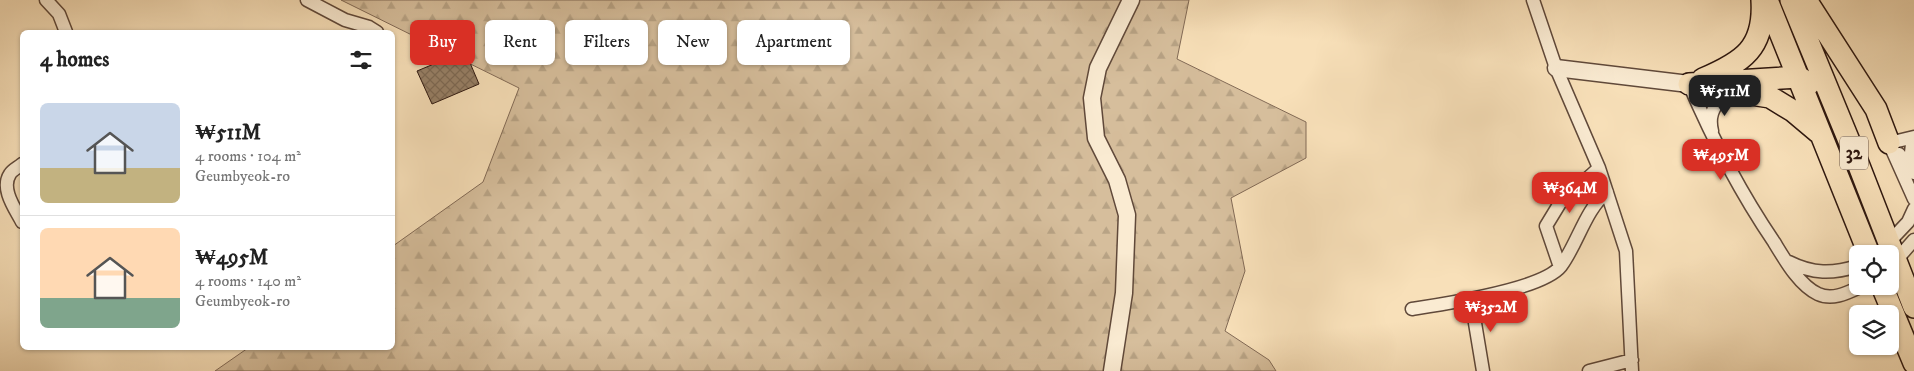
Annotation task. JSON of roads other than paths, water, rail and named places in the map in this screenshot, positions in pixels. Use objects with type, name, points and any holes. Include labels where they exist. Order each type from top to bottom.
[{"type":"highway","points":[[1689,84],[1723,70],[1748,54],[1757,40],[1763,18],[1762,0]]},
{"type":"highway","name":"32","points":[[1767,0],[1865,245]]},
{"type":"highway","name":"32","points":[[1791,0],[1914,307]]},
{"type":"highway","points":[[1806,0],[1876,109],[1889,143]]},
{"type":"highway","points":[[1689,84],[1799,78],[1811,86],[1838,118]]},
{"type":"highway","points":[[1689,84],[1770,97],[1793,111],[1821,134]]},
{"type":"highway","points":[[1886,295],[1914,363]]},
{"type":"street","points":[[46,0],[59,14],[65,30]]},
{"type":"street","points":[[307,0],[345,20],[374,30]]},
{"type":"street","points":[[1112,371],[1124,293],[1127,215],[1117,180],[1096,138],[1092,98],[1098,68],[1131,0]]},
{"type":"street","points":[[1533,0],[1556,68],[1599,168],[1626,251],[1632,366],[1589,371]]},
{"type":"street","points":[[1556,68],[1689,84],[1714,141],[1759,220],[1785,260],[1802,282],[1819,294],[1839,296],[1849,292]]},
{"type":"street","points":[[1714,141],[1710,122],[1712,113],[1717,103],[1724,96],[1735,91]]},
{"type":"street","points":[[1889,143],[1914,138],[1911,160],[1914,166]]},
{"type":"street","points":[[1889,143],[1914,173]]},
{"type":"street","points":[[1889,143],[1914,184]]},
{"type":"street","points":[[1889,143],[1914,199]]},
{"type":"street","points":[[20,166],[10,174],[7,182],[7,193],[20,218]]},
{"type":"street","points":[[1560,268],[1546,226],[1560,203],[1599,168]]},
{"type":"street","points":[[1412,309],[1471,299],[1538,281],[1560,268],[1574,246],[1597,200],[1607,192]]},
{"type":"street","points":[[1890,240],[1908,222],[1914,209]]},
{"type":"street","points":[[1899,256],[1914,240]]},
{"type":"street","points":[[1785,260],[1801,268],[1814,270],[1836,272],[1849,268]]},
{"type":"street","points":[[1471,299],[1484,371]]}]
